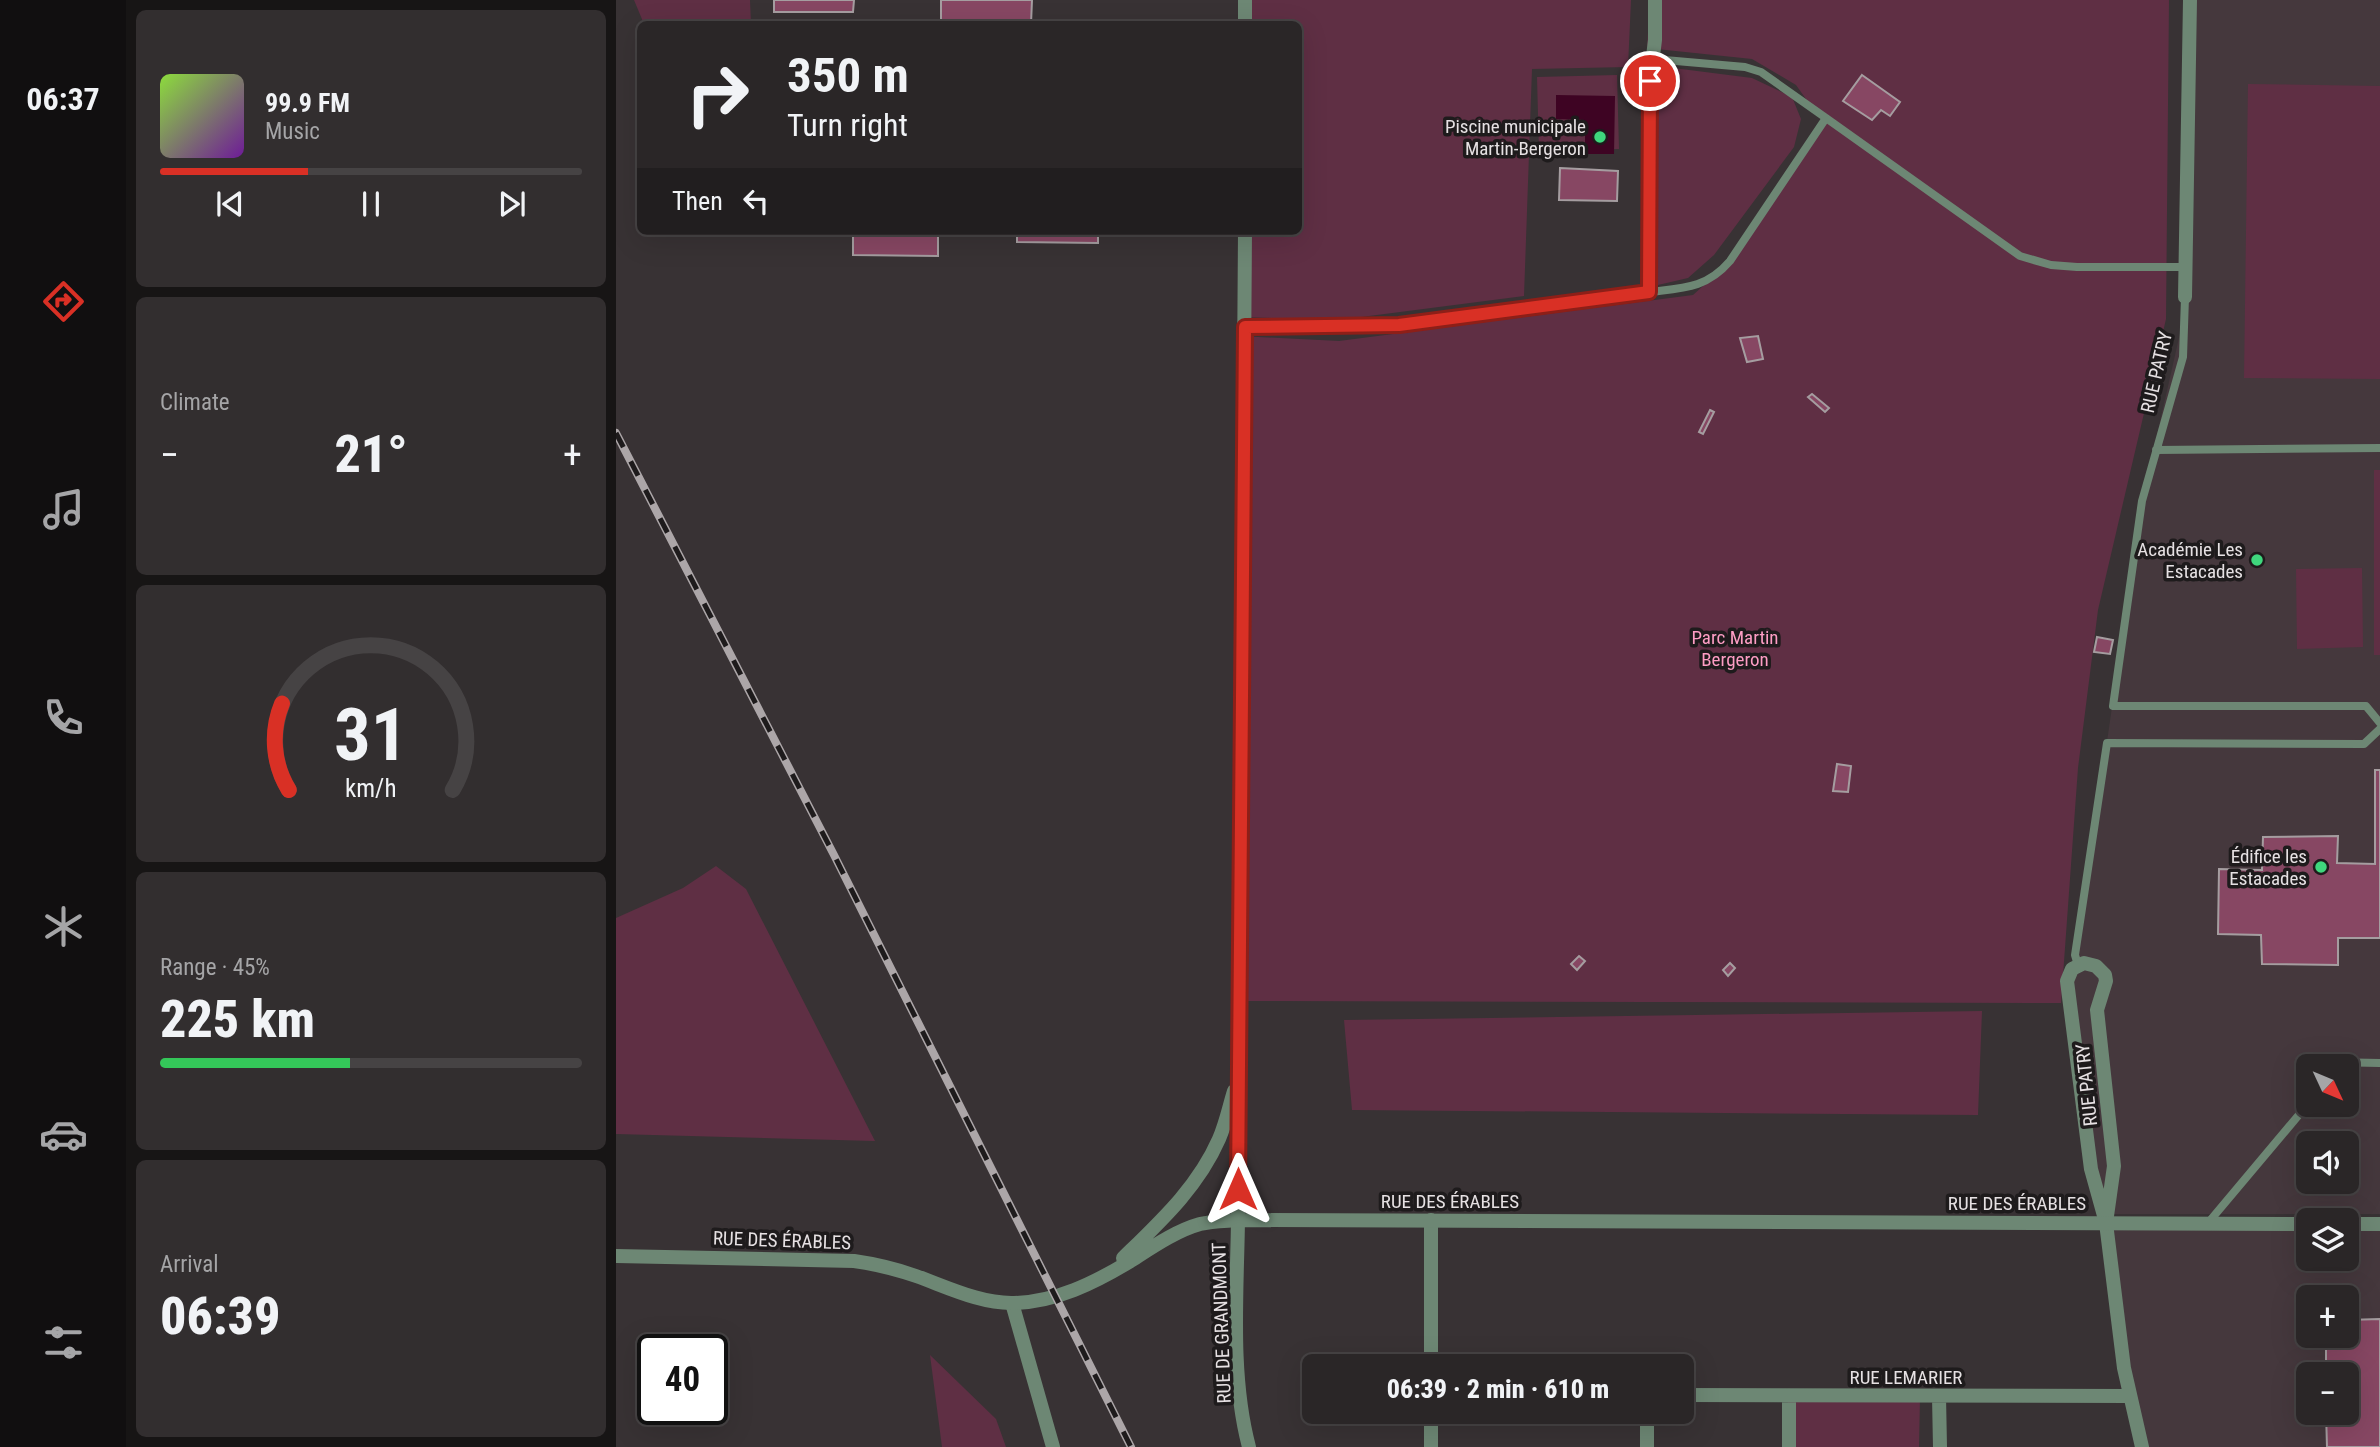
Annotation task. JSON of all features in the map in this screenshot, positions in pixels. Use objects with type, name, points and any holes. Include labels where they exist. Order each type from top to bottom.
[{"type":"street","points":[[1245,0],[1245,21]]},
{"type":"street","points":[[1245,327],[1399,325],[1649,292],[1650,81],[1655,0]]},
{"type":"street","name":"RUE PATRY","points":[[2185,297],[2190,0]]},
{"type":"street","name":"RUE DE GRANDMONT","points":[[1245,235],[1238,1358],[1249,1447]]},
{"type":"street","name":"RUE PATRY","points":[[2106,1223],[2115,1166],[2097,1010],[2106,981],[2105,975],[2096,966],[2084,964],[2073,969],[2067,981],[2091,1168],[2106,1223],[2124,1368],[2142,1447]]},
{"type":"street","points":[[1104,1276],[1179,1202],[1200,1175],[1224,1126],[1238,1073]]},
{"type":"street","name":"RUE DES ÉRABLES","points":[[616,1256],[854,1261],[900,1271],[989,1301],[1012,1303],[1042,1300],[1069,1292],[1104,1276],[1188,1229],[1207,1223],[1238,1220],[2296,1224]]},
{"type":"street","points":[[1431,1220],[1431,1354]]},
{"type":"street","points":[[2359,1224],[2380,1224]]},
{"type":"street","points":[[1012,1303],[1053,1447]]},
{"type":"street","name":"RUE LEMARIER","points":[[1694,1395],[2130,1396]]},
{"type":"street","points":[[1789,1396],[1789,1447]]},
{"type":"street","points":[[1939,1396],[1940,1447]]},
{"type":"street","points":[[1431,1424],[1431,1447]]},
{"type":"street","points":[[1647,1424],[1647,1447]]},
{"type":"lane","points":[[1653,59],[1745,67],[1761,72],[2020,256],[2051,265],[2077,267],[2185,267]]},
{"type":"lane","points":[[1649,292],[1693,286],[1720,272],[1826,118]]},
{"type":"lane","name":"RUE PATRY","points":[[2185,297],[2183,357],[2142,501],[2113,706],[2366,706],[2380,723]]},
{"type":"lane","points":[[2156,450],[2380,448]]},
{"type":"lane","name":"RUE PATRY","points":[[2078,965],[2075,954],[2107,743],[2364,744],[2380,729]]},
{"type":"lane","points":[[2359,1063],[2380,1063]]},
{"type":"lane","points":[[2208,1223],[2297,1117]]},
{"type":"shaded area","name":"Académie Les Estacades","points":[[2186,0],[2380,0],[2380,1214],[2359,1214],[2359,1208],[2296,1208],[2296,1214],[2101,1214],[2073,975],[2142,501],[2183,320]]},
{"type":"shaded area","name":"Piscine municipale Martin-Bergeron","points":[[1556,95],[1615,96],[1614,154],[1585,154],[1585,120],[1556,119]]},
{"type":"shaded area","points":[[2103,1222],[2296,1222],[2296,1271],[2359,1271],[2359,1222],[2380,1222],[2380,1447],[2139,1447]]},
{"type":"green space","points":[[634,0],[750,0],[751,21],[643,21]]},
{"type":"green space","points":[[1246,0],[1631,0],[1628,67],[1532,69],[1524,296],[1338,320],[1241,317],[1242,235],[1302,235],[1302,21],[1246,21]]},
{"type":"green space","name":"Parc Martin Bergeron","points":[[1650,0],[2169,0],[2166,319],[2098,610],[2078,768],[2061,1003],[1232,1001],[1239,336],[1339,341],[1693,295],[1722,269],[1821,120],[1796,85],[1752,59],[1647,48]]},
{"type":"green space","points":[[1642,64],[1752,78],[1792,97],[1801,119],[1794,147],[1714,255],[1688,278],[1645,288]]},
{"type":"green space","points":[[1617,75],[1619,149],[1539,151],[1537,77]]},
{"type":"green space","points":[[2248,84],[2380,86],[2380,379],[2244,378]]},
{"type":"green space","points":[[2374,470],[2380,470],[2380,655],[2374,655]]},
{"type":"green space","points":[[2362,568],[2363,647],[2297,649],[2296,569]]},
{"type":"green space","points":[[716,866],[746,889],[875,1141],[616,1134],[616,918],[683,888]]},
{"type":"green space","points":[[1982,1011],[1978,1115],[1352,1110],[1344,1020]]},
{"type":"green space","points":[[930,1355],[996,1419],[1006,1447],[942,1447]]},
{"type":"green space","points":[[1788,1397],[1920,1398],[1919,1447],[1787,1447]]},
{"type":"building","points":[[774,0],[854,0],[853,12],[774,12]]},
{"type":"building","points":[[941,0],[1032,0],[1031,21],[941,21]]},
{"type":"building","points":[[1862,75],[1900,102],[1890,116],[1881,110],[1872,120],[1843,101]]},
{"type":"building","points":[[1560,168],[1618,171],[1617,201],[1559,200]]},
{"type":"building","points":[[853,235],[938,235],[938,256],[853,255]]},
{"type":"building","points":[[1017,235],[1098,235],[1098,243],[1017,242]]},
{"type":"building","points":[[1758,336],[1763,359],[1747,362],[1740,338]]},
{"type":"building","points":[[1812,394],[1829,408],[1825,412],[1808,397]]},
{"type":"building","points":[[1710,410],[1714,412],[1703,434],[1699,432]]},
{"type":"building","points":[[2097,637],[2113,640],[2110,654],[2094,652]]},
{"type":"building","points":[[1837,764],[1851,766],[1848,792],[1833,791]]},
{"type":"building","name":"Édifice les Estacades","points":[[2375,770],[2380,770],[2380,938],[2338,938],[2338,965],[2262,964],[2261,935],[2218,934],[2219,869],[2262,870],[2263,837],[2338,836],[2337,863],[2375,864]]},
{"type":"building","points":[[1579,956],[1585,961],[1577,970],[1571,964]]},
{"type":"building","points":[[1730,963],[1735,968],[1728,976],[1723,970]]},
{"type":"building","points":[[2380,1319],[2380,1447],[2327,1447],[2326,1425],[2359,1425],[2359,1362],[2326,1362],[2326,1348],[2359,1348],[2359,1320]]},
{"type":"railway","points":[[616,433],[834,855],[1131,1447]]},
{"type":"place","name":"Piscine municipale Martin-Bergeron","points":[[1600,137]]},
{"type":"place","name":"Académie Les Estacades","points":[[2257,560]]},
{"type":"place","name":"Édifice les Estacades","points":[[2321,867]]},
{"type":"route","points":[[1238,1189],[1245,327],[1399,325],[1649,292],[1650,81]]}]
